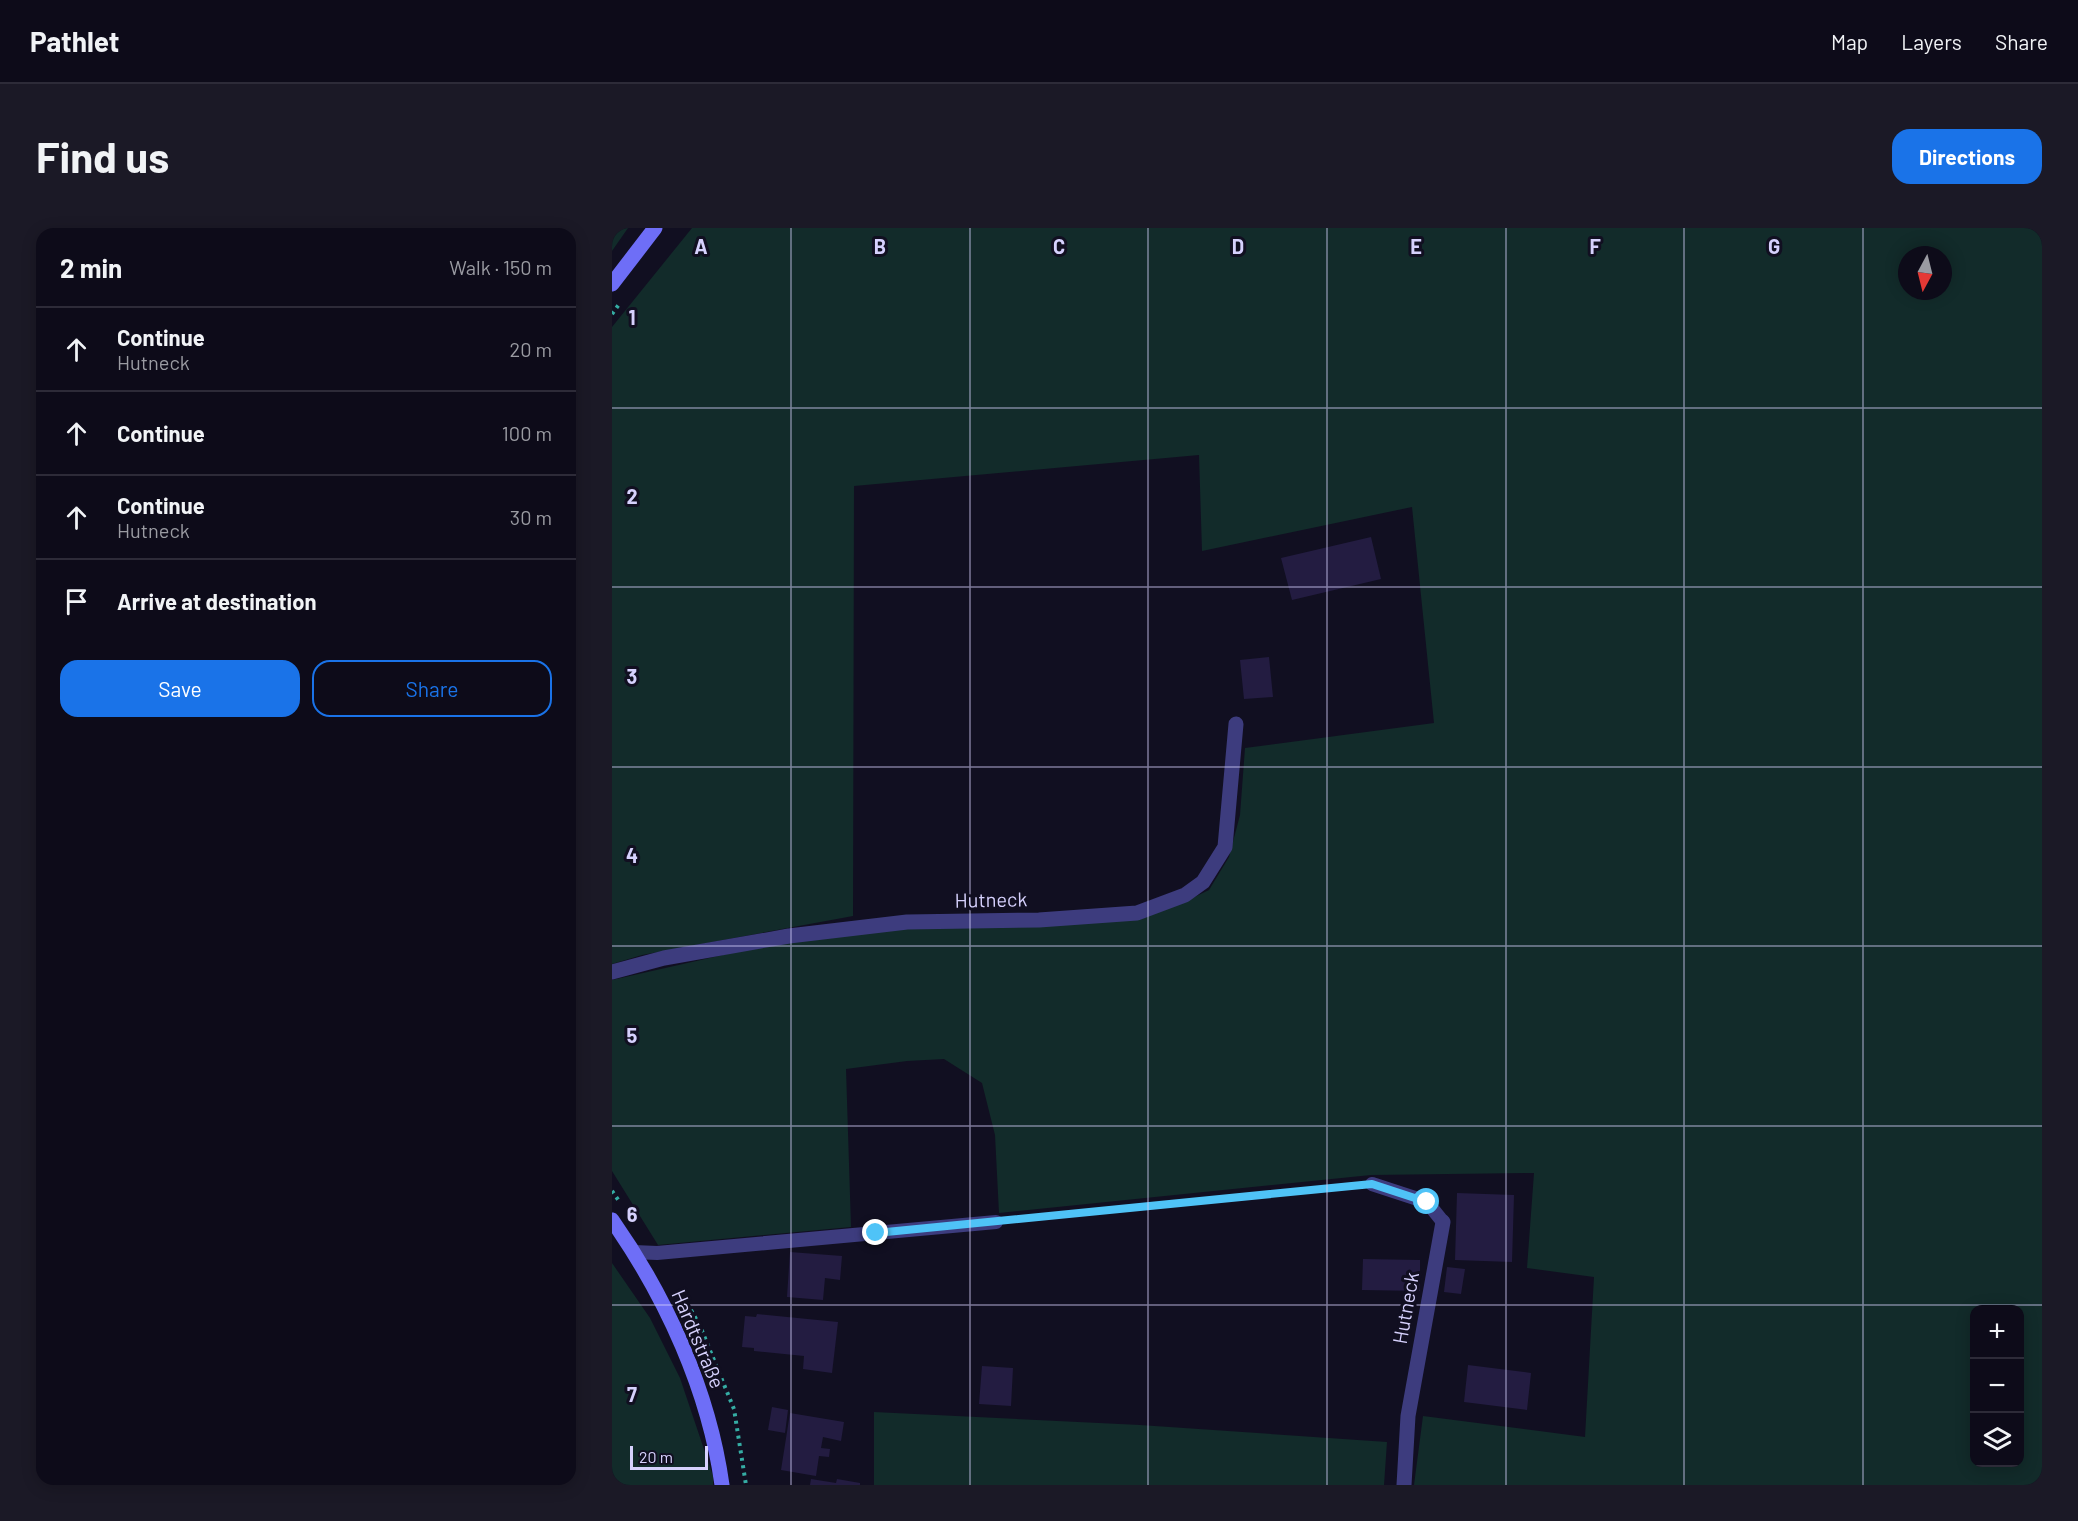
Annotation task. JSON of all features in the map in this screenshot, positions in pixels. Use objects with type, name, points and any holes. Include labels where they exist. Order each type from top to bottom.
[{"type":"main road","points":[[612,284],[655,228]]},
{"type":"main road","name":"Hardtstraße","points":[[612,1220],[634,1252],[661,1302],[694,1374],[717,1447],[722,1485]]},
{"type":"street","name":"Hutneck","points":[[612,972],[664,958],[789,936],[907,922],[1039,920],[1137,913],[1185,896],[1203,882],[1225,847],[1236,724]]},
{"type":"street","name":"Hutneck","points":[[1404,1485],[1408,1416],[1443,1222]]},
{"type":"lane","name":"Hutneck","points":[[1372,1184],[1427,1202],[1443,1222]]},
{"type":"lane","points":[[634,1252],[657,1253],[996,1222]]},
{"type":"path","points":[[996,1222],[1372,1184]]},
{"type":"green space","points":[[612,228],[628,228],[612,251]]},
{"type":"green space","points":[[692,228],[2042,228],[2042,1485],[1414,1485],[1423,1416],[1585,1437],[1594,1277],[1527,1268],[1534,1173],[1371,1175],[999,1213],[995,1135],[982,1083],[944,1059],[846,1069],[851,1227],[658,1245],[612,1171],[612,980],[767,945],[887,930],[1180,904],[1209,890],[1229,857],[1240,815],[1245,748],[1434,723],[1412,507],[1202,551],[1199,455],[854,486],[853,916],[642,955],[612,964],[612,327]]},
{"type":"green space","points":[[612,1263],[650,1318],[680,1378],[713,1476],[713,1485],[612,1485]]},
{"type":"green space","points":[[874,1412],[1140,1425],[1387,1442],[1384,1485],[874,1485]]},
{"type":"building","points":[[1371,537],[1381,579],[1292,600],[1281,558]]},
{"type":"building","points":[[1269,657],[1273,697],[1244,699],[1240,660]]},
{"type":"building","points":[[1457,1193],[1514,1195],[1512,1262],[1455,1260]]},
{"type":"building","points":[[790,1252],[842,1256],[840,1280],[825,1278],[823,1300],[787,1297]]},
{"type":"building","points":[[1363,1259],[1420,1260],[1420,1291],[1362,1290]]},
{"type":"building","points":[[1447,1267],[1465,1269],[1461,1294],[1444,1292]]},
{"type":"building","points":[[757,1314],[838,1322],[832,1373],[803,1369],[804,1356],[754,1351],[754,1348],[742,1347],[745,1316],[756,1317]]},
{"type":"building","points":[[1468,1365],[1531,1373],[1527,1410],[1464,1402]]},
{"type":"building","points":[[982,1366],[1013,1368],[1011,1406],[979,1404]]},
{"type":"building","points":[[772,1407],[788,1410],[785,1433],[768,1430]]},
{"type":"building","points":[[790,1413],[844,1422],[841,1441],[823,1437],[821,1448],[830,1449],[829,1457],[819,1456],[816,1476],[781,1470]]},
{"type":"building","points":[[811,1479],[836,1483],[837,1479],[860,1483],[860,1485],[810,1485]]},
{"type":"route","points":[[876,1233],[1372,1184],[1427,1202]]}]
